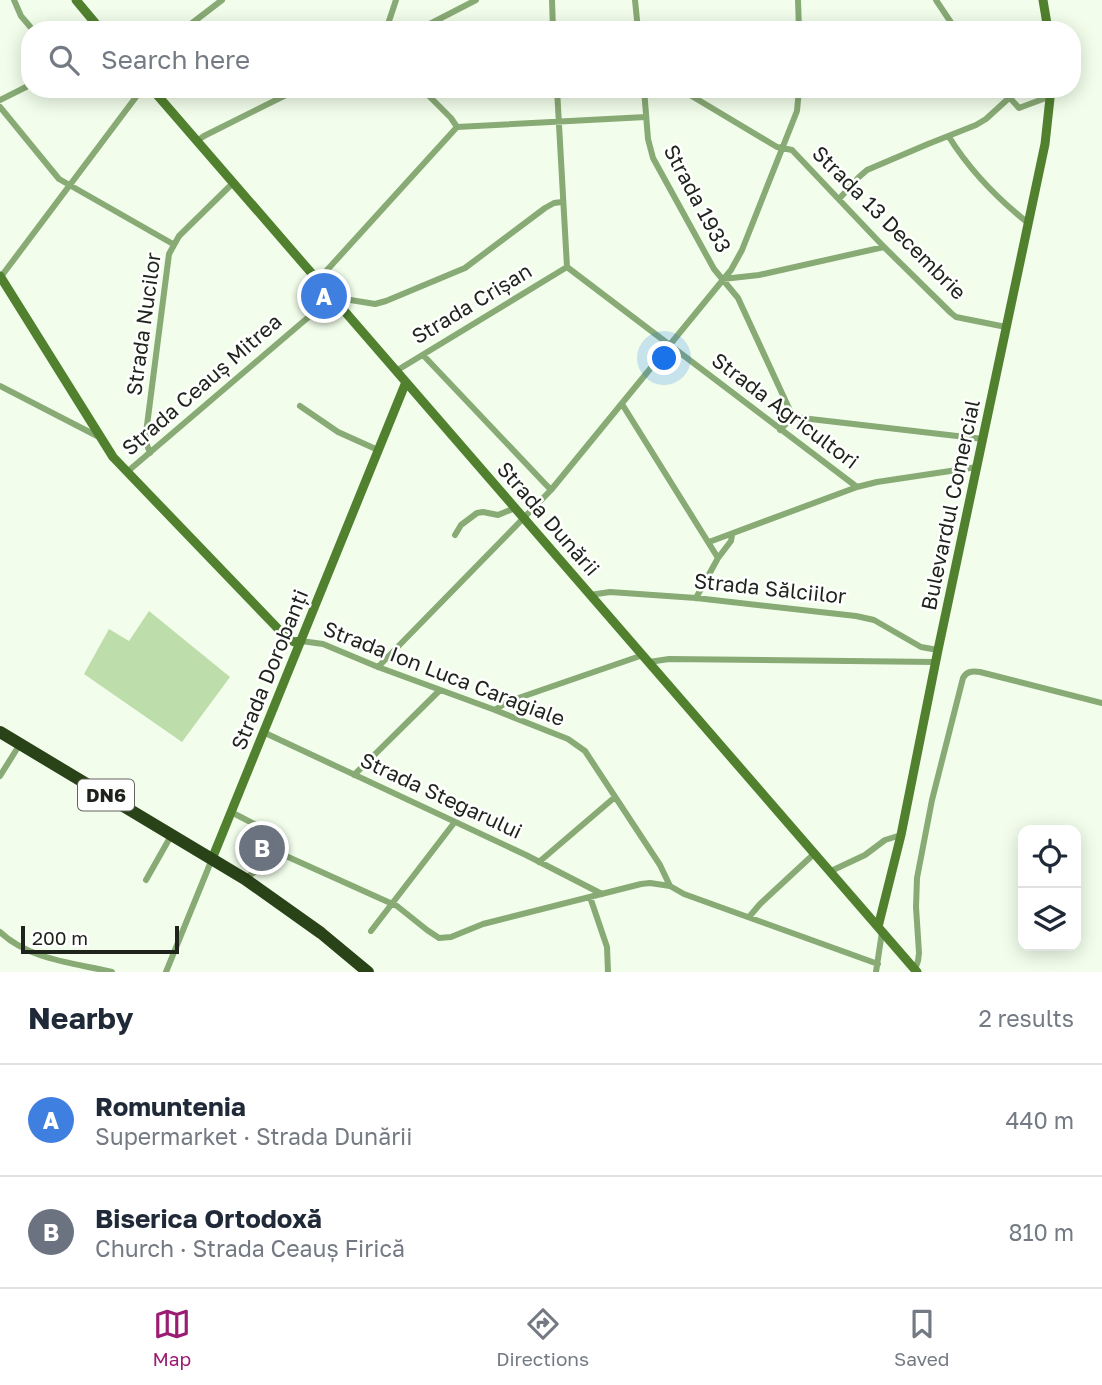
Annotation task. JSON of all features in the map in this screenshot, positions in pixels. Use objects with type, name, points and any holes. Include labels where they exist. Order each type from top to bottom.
[{"type":"highway","name":"DN6","points":[[0,732],[245,879],[297,915],[365,970]]},
{"type":"main road","points":[[76,0],[94,21]]},
{"type":"main road","points":[[1043,0],[1046,21]]},
{"type":"main road","name":"Strada Dunării","points":[[160,98],[915,971]]},
{"type":"main road","name":"Bulevardul Comercial","points":[[880,929],[1045,144],[1050,98]]},
{"type":"main road","name":"Strada Ion Luca Caragiale","points":[[0,277],[113,457],[286,637],[294,642],[301,641]]},
{"type":"main road","name":"Strada Dorobanți","points":[[212,859],[406,382]]},
{"type":"street","points":[[14,0],[26,21]]},
{"type":"street","points":[[195,21],[222,0]]},
{"type":"street","points":[[389,21],[396,0]]},
{"type":"street","points":[[435,21],[476,0]]},
{"type":"street","points":[[552,0],[553,21]]},
{"type":"street","points":[[635,0],[637,21]]},
{"type":"street","points":[[798,0],[799,21]]},
{"type":"street","points":[[936,0],[950,21]]},
{"type":"street","points":[[0,100],[21,90]]},
{"type":"street","points":[[0,277],[135,98]]},
{"type":"street","points":[[197,141],[281,98]]},
{"type":"street","points":[[431,98],[457,127]]},
{"type":"street","points":[[558,98],[567,267]]},
{"type":"street","name":"Strada 1933","points":[[645,98],[648,139],[653,158],[714,269],[738,298],[793,416]]},
{"type":"street","name":"Strada 13 Decembrie","points":[[695,98],[772,144],[792,150],[884,247],[956,317],[1006,327]]},
{"type":"street","points":[[378,667],[551,490],[723,279],[742,250],[797,111],[799,98]]},
{"type":"street","points":[[839,199],[867,170],[976,125],[1009,98],[1019,108],[1039,98]]},
{"type":"street","points":[[0,107],[59,179],[173,244]]},
{"type":"street","points":[[318,280],[457,127],[646,117]]},
{"type":"street","points":[[949,136],[967,162],[1015,213],[1028,223]]},
{"type":"street","name":"Strada Nucilor","points":[[150,453],[146,433],[169,254],[179,236],[233,183]]},
{"type":"street","points":[[332,297],[375,304],[386,301],[465,268],[549,205],[562,202]]},
{"type":"street","points":[[723,279],[743,278],[884,247]]},
{"type":"street","name":"Strada Agricultori","points":[[567,267],[857,487]]},
{"type":"street","name":"Strada Crișan","points":[[397,371],[567,267]]},
{"type":"street","name":"Strada Ceauș Mitrea","points":[[127,472],[332,297]]},
{"type":"street","points":[[423,355],[551,490]]},
{"type":"street","points":[[0,386],[102,439]]},
{"type":"street","points":[[622,404],[718,558]]},
{"type":"street","points":[[300,406],[338,432],[378,450]]},
{"type":"street","points":[[780,430],[793,416],[982,439]]},
{"type":"street","points":[[709,542],[857,487],[976,467]]},
{"type":"street","points":[[456,534],[461,525],[477,513],[498,515],[515,508]]},
{"type":"street","points":[[696,598],[718,558],[731,541],[732,534]]},
{"type":"street","name":"Strada Sălciilor","points":[[590,595],[610,592],[696,598],[856,616],[874,620],[921,647],[938,650]]},
{"type":"street","name":"Strada Ion Luca Caragiale","points":[[301,641],[323,644],[577,744],[585,751],[660,865],[670,886]]},
{"type":"street","points":[[495,710],[507,702],[646,658],[936,662]]},
{"type":"street","points":[[915,971],[919,953],[917,878],[932,800],[962,678],[971,671],[980,672],[1102,703]]},
{"type":"street","points":[[354,775],[440,690]]},
{"type":"street","name":"Strada Stegarului","points":[[263,732],[603,894]]},
{"type":"street","points":[[0,776],[20,744]]},
{"type":"street","points":[[539,862],[615,797]]},
{"type":"street","points":[[231,812],[262,828],[281,852],[392,904],[435,936],[445,938],[483,924],[650,883],[670,886],[684,894],[878,964]]},
{"type":"street","points":[[370,931],[454,822]]},
{"type":"street","points":[[146,880],[172,834]]},
{"type":"street","points":[[831,871],[865,855],[885,840],[901,835]]},
{"type":"street","points":[[245,879],[281,852]]},
{"type":"street","points":[[749,917],[815,853]]},
{"type":"street","name":"Strada Dorobanți","points":[[166,972],[212,859]]},
{"type":"street","points":[[590,897],[607,947],[608,972]]},
{"type":"street","points":[[876,972],[880,929]]},
{"type":"street","points":[[0,932],[27,951],[112,972]]},
{"type":"green space","points":[[149,611],[230,677],[182,742],[84,674],[109,629],[129,641]]},
{"type":"place","name":"Romuntenia","points":[[324,296]]},
{"type":"place","name":"Biserica Ortodoxă","points":[[262,848]]}]
